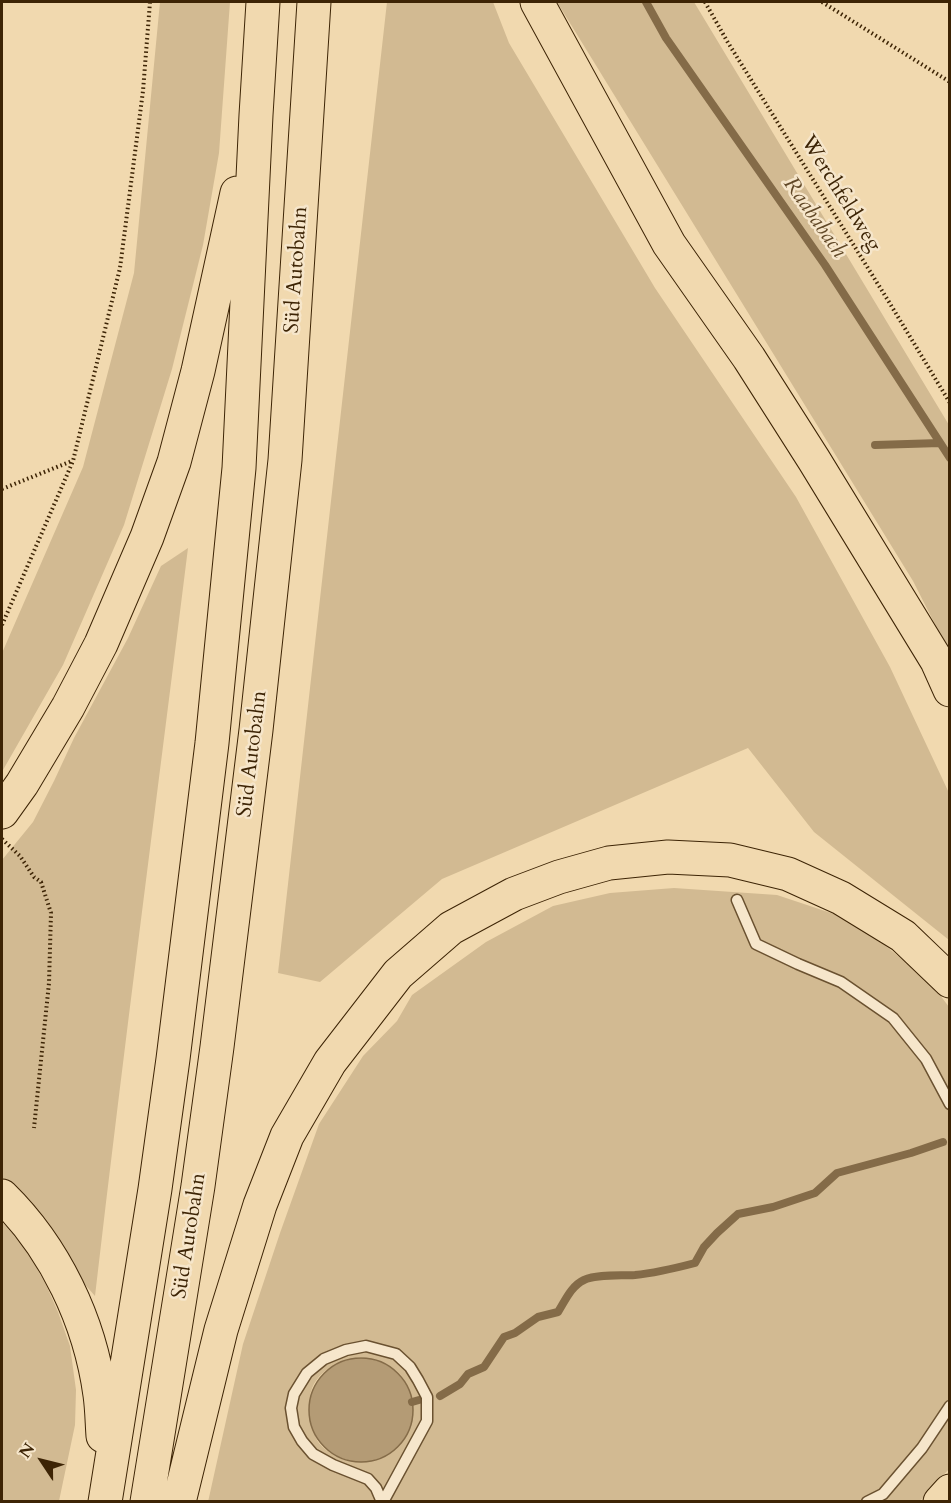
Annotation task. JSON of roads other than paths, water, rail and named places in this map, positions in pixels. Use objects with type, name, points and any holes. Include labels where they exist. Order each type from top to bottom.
[{"type":"highway","name":"Süd Autobahn","points":[[106,1494],[171,1071],[212,743],[239,468],[263,2]]},
{"type":"highway","name":"Süd Autobahn","points":[[147,1502],[200,1174],[258,718],[285,460],[314,2]]},
{"type":"highway","points":[[537,2],[669,244],[749,358],[808,450],[937,661],[950,690]]},
{"type":"highway","points":[[2,812],[22,784],[68,707],[101,644],[147,537],[174,462],[198,371],[229,226],[256,115]]},
{"type":"highway","points":[[179,1502],[221,1330],[260,1204],[287,1137],[330,1062],[398,974],[451,928],[514,894],[559,877],[609,864],[668,857],[730,861],[788,874],[841,898],[903,936],[950,981]]},
{"type":"highway","points":[[2,1196],[46,1251],[76,1307],[87,1336],[100,1395],[106,1494]]},
{"type":"highway","points":[[940,1502],[950,1491]]},
{"type":"lane","points":[[737,900],[756,944],[841,982],[893,1018],[926,1059],[950,1104]]},
{"type":"lane","points":[[366,1347],[396,1354],[410,1367],[427,1397],[428,1421],[382,1502],[376,1488],[368,1479],[313,1454],[294,1427],[291,1408],[294,1394],[307,1373],[324,1359],[346,1350],[366,1347]]},
{"type":"lane","points":[[867,1502],[883,1494],[909,1464],[950,1406]]},
{"type":"waterway","name":"Raababach","points":[[646,2],[666,38],[825,265],[950,458]]},
{"type":"waterway","points":[[875,445],[940,443]]},
{"type":"waterway","points":[[440,1396],[460,1384],[468,1374],[484,1367],[504,1337],[515,1333],[538,1317],[558,1312],[572,1290],[584,1280],[602,1276],[651,1273],[695,1263],[704,1247],[738,1214],[773,1207],[815,1193],[837,1173],[943,1142]]},
{"type":"waterway","points":[[412,1402],[419,1400]]}]
